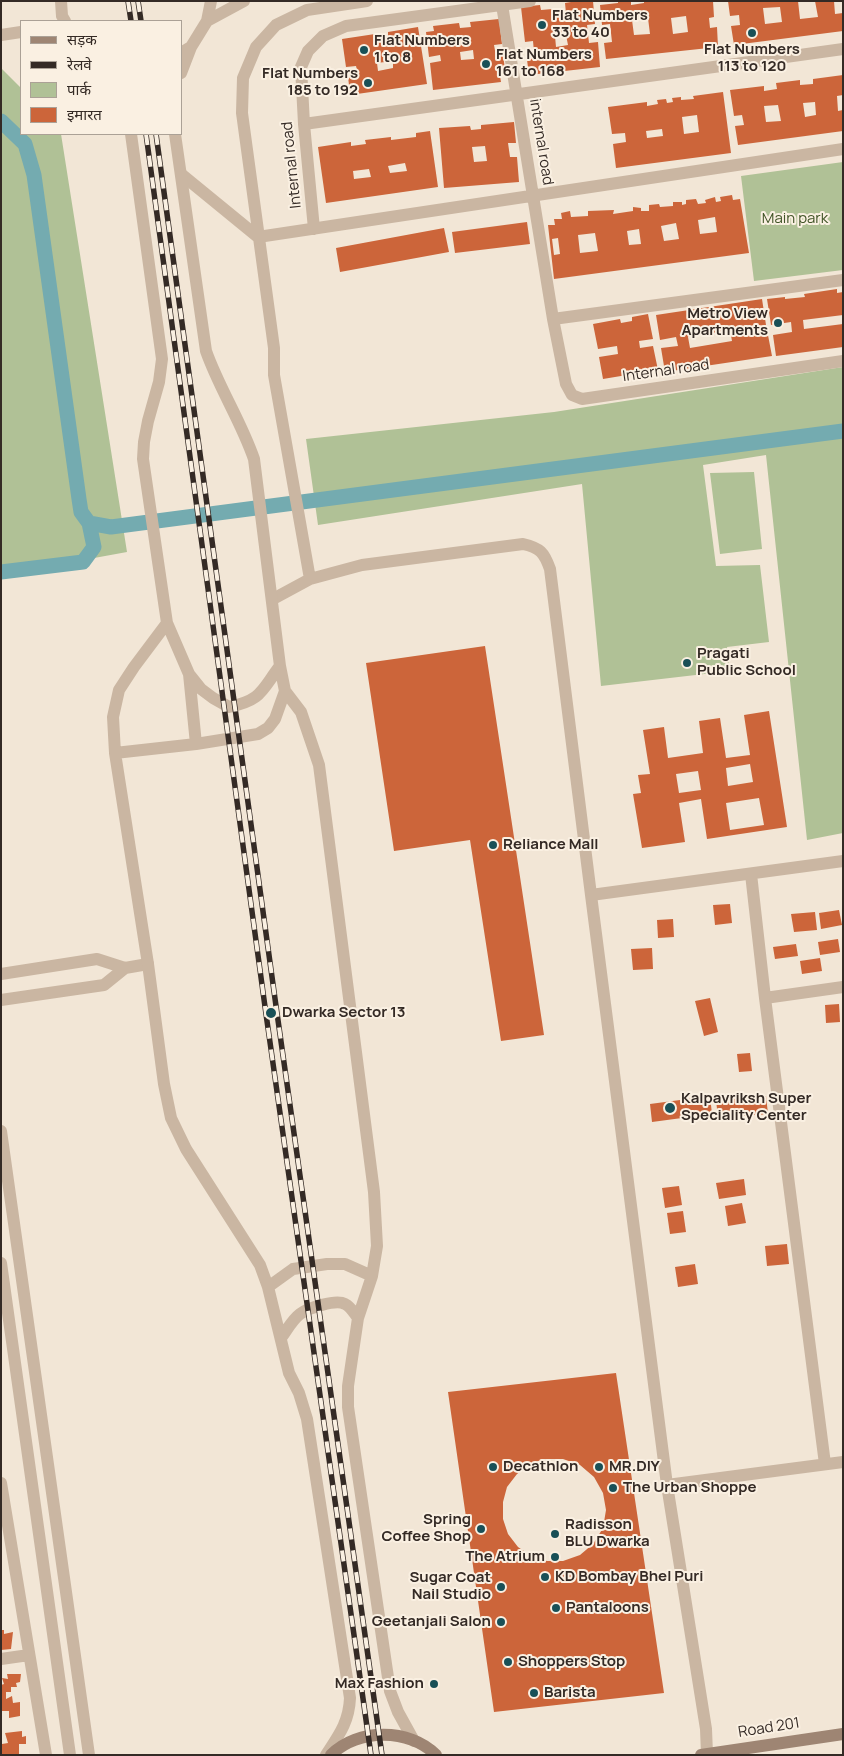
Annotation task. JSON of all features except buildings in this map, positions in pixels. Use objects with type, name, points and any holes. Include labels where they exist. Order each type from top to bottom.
[{"type":"main road","name":"Road 201","points":[[704,1754],[843,1734]]},
{"type":"main road","points":[[331,1755],[338,1748],[369,1735],[402,1736],[429,1748],[436,1755]]},
{"type":"street","points":[[61,1],[62,16],[64,20]]},
{"type":"street","points":[[208,21],[211,1]]},
{"type":"street","points":[[182,68],[186,50],[208,21],[244,1]]},
{"type":"street","points":[[310,579],[274,375],[274,348],[242,113],[243,78],[256,47],[276,25],[307,10],[367,1]]},
{"type":"street","name":"Internal road","points":[[530,1],[346,26],[323,36],[308,50],[301,67],[304,124],[314,228],[843,149]]},
{"type":"street","name":"internal road","points":[[502,5],[533,196]]},
{"type":"street","points":[[1,35],[20,32]]},
{"type":"street","points":[[304,124],[843,49]]},
{"type":"street","points":[[131,135],[162,359],[159,382],[144,442],[144,459],[167,623],[189,674],[200,689],[229,707],[245,703],[264,691],[280,666]]},
{"type":"street","points":[[175,135],[206,350],[214,374],[248,440],[254,459],[280,666],[285,691],[301,712],[319,765],[374,1192],[377,1246],[372,1276],[358,1318],[348,1386],[348,1407],[390,1691],[398,1712],[414,1741]]},
{"type":"street","points":[[181,174],[258,237],[314,228]]},
{"type":"street","name":"Internal road","points":[[533,196],[553,319],[566,384],[572,395],[582,399],[843,361]]},
{"type":"street","points":[[553,319],[843,280]]},
{"type":"street","points":[[273,599],[310,579],[362,565],[523,544],[535,547],[545,555],[550,569],[667,1485],[706,1729],[704,1754]]},
{"type":"street","points":[[167,623],[119,690],[113,717],[116,753],[164,1084],[171,1118],[186,1149],[209,1182],[260,1265],[268,1287],[289,1373],[299,1393],[307,1419],[350,1698],[349,1713],[344,1726],[326,1755]]},
{"type":"street","points":[[189,674],[196,744]]},
{"type":"street","points":[[116,753],[196,744],[258,734],[268,728],[275,719],[285,691]]},
{"type":"street","points":[[591,895],[843,861]]},
{"type":"street","points":[[751,874],[765,998],[825,1464]]},
{"type":"street","points":[[1,974],[97,959],[126,968]]},
{"type":"street","points":[[1,1000],[104,984],[126,968],[148,964]]},
{"type":"street","points":[[765,998],[843,987]]},
{"type":"street","points":[[1,1131],[89,1755]]},
{"type":"street","points":[[1,1263],[70,1755]]},
{"type":"street","points":[[268,1287],[293,1269],[327,1264],[345,1264],[372,1276]]},
{"type":"street","points":[[281,1338],[300,1314],[335,1302],[344,1303],[352,1309],[358,1318]]},
{"type":"street","points":[[667,1485],[843,1462]]},
{"type":"street","points":[[1,1483],[5,1531],[46,1755]]},
{"type":"street","points":[[1,1658],[29,1655]]},
{"type":"green space","points":[[1,68],[20,87],[20,135],[61,135],[127,552],[1,575]]},
{"type":"green space","name":"Main park","points":[[843,162],[843,270],[754,281],[741,176]]},
{"type":"green space","points":[[843,367],[843,833],[807,840],[766,455],[703,465],[716,566],[760,565],[769,642],[727,647],[730,671],[601,686],[582,484],[318,525],[306,439],[554,412]]},
{"type":"green space","points":[[754,472],[762,549],[720,554],[710,473]]},
{"type":"waterway","points":[[1,121],[25,144],[34,175],[81,512],[89,523],[111,527],[843,431]]},
{"type":"waterway","points":[[1,572],[83,562],[94,547],[89,523]]},
{"type":"railway","points":[[128,1],[131,20]]},
{"type":"railway","points":[[138,1],[141,20]]},
{"type":"railway","points":[[146,135],[266,1014],[371,1755]]},
{"type":"railway","points":[[156,135],[277,1013],[382,1755]]},
{"type":"place","name":"Flat Numbers 33 to 40","points":[[542,25]]},
{"type":"place","name":"Flat Numbers 113 to 120","points":[[752,33]]},
{"type":"place","name":"Flat Numbers 1 to 8","points":[[364,50]]},
{"type":"place","name":"Flat Numbers 161 to 168","points":[[486,64]]},
{"type":"place","name":"Flat Numbers 185 to 192","points":[[368,83]]},
{"type":"place","name":"Metro View Apartments","points":[[778,323]]},
{"type":"place","name":"Pragati Public School","points":[[687,663]]},
{"type":"place","name":"Reliance Mall","points":[[493,845]]},
{"type":"place","name":"Dwarka Sector 13","points":[[271,1013]]},
{"type":"place","name":"Kalpavriksh Super Speciality Center","points":[[670,1108]]},
{"type":"place","name":"Decathlon","points":[[493,1467]]},
{"type":"place","name":"MR.DIY","points":[[599,1467]]},
{"type":"place","name":"The Urban Shoppe","points":[[613,1488]]},
{"type":"place","name":"Spring Coffee Shop","points":[[481,1529]]},
{"type":"place","name":"Radisson BLU Dwarka","points":[[555,1534]]},
{"type":"place","name":"The Atrium","points":[[555,1557]]},
{"type":"place","name":"KD Bombay Bhel Puri","points":[[545,1577]]},
{"type":"place","name":"Sugar Coat Nail Studio","points":[[501,1587]]},
{"type":"place","name":"Pantaloons","points":[[556,1608]]},
{"type":"place","name":"Geetanjali Salon","points":[[501,1622]]},
{"type":"place","name":"Shoppers Stop","points":[[508,1662]]},
{"type":"place","name":"Max Fashion","points":[[434,1684]]},
{"type":"place","name":"Barista","points":[[534,1693]]}]
